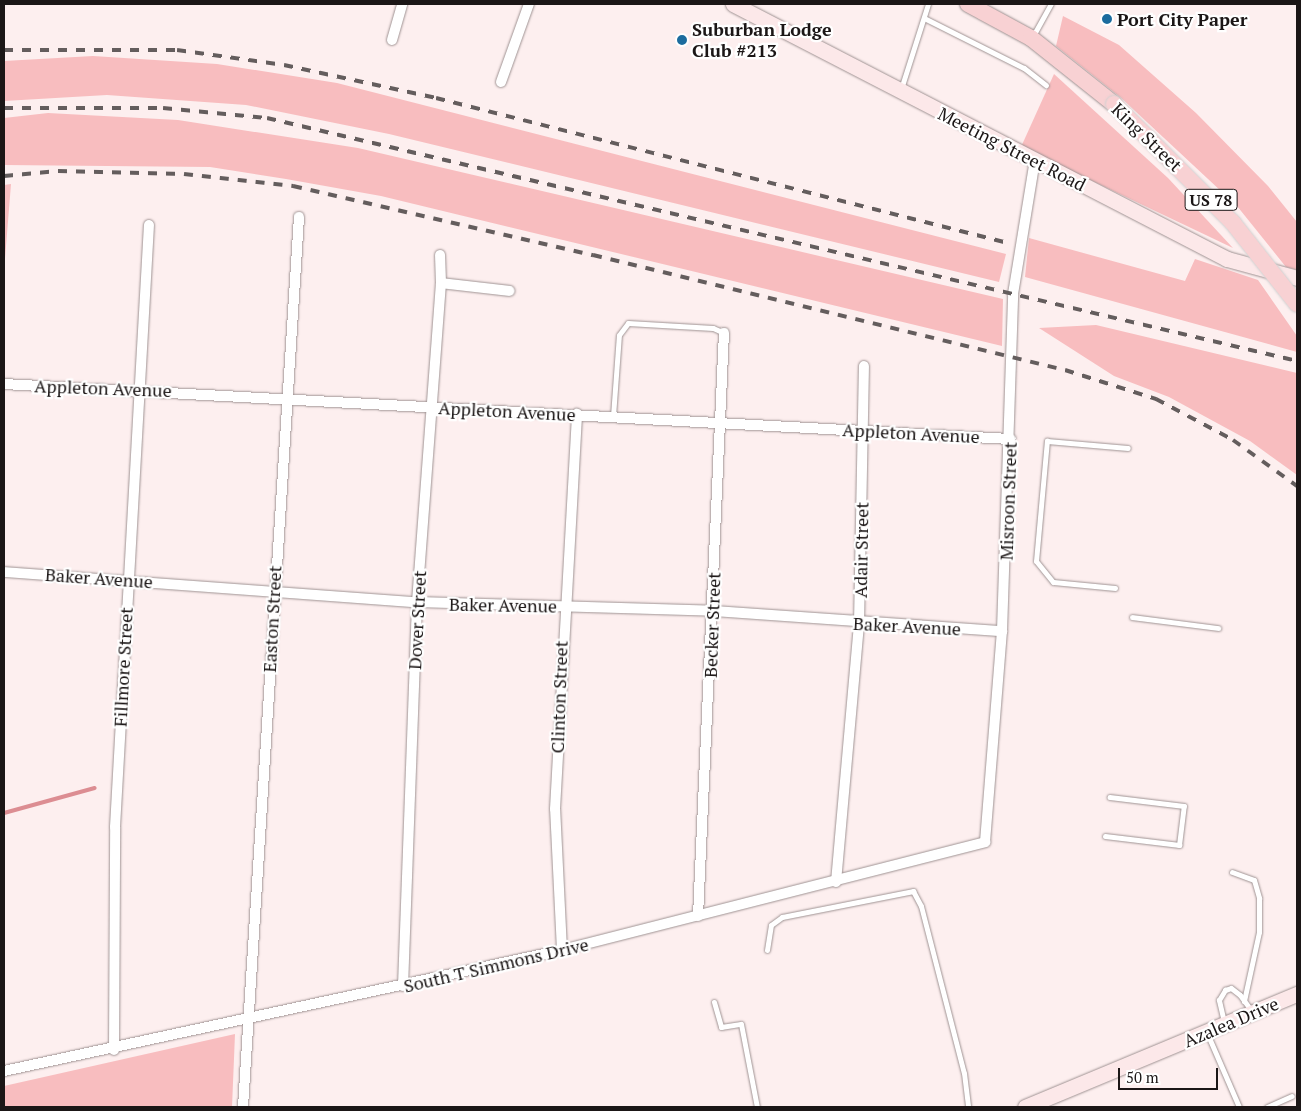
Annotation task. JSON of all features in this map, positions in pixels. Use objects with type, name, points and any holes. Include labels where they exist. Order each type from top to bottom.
[{"type":"main road","name":"King Street","points":[[967,4],[1031,38],[1114,104],[1233,223],[1297,304]]},
{"type":"street","points":[[392,40],[402,4]]},
{"type":"street","points":[[501,82],[529,4]]},
{"type":"street","name":"Meeting Street Road","points":[[733,4],[1227,260],[1297,278]]},
{"type":"street","name":"Misroon Street","points":[[986,842],[1002,630],[1010,439],[1013,294],[1034,160]]},
{"type":"street","name":"Easton Street","points":[[243,1107],[285,396],[299,217]]},
{"type":"street","name":"Fillmore Street","points":[[114,1050],[115,827],[149,225]]},
{"type":"street","name":"Dover Street","points":[[403,986],[417,602],[430,407],[441,283],[440,255]]},
{"type":"street","points":[[441,283],[510,291]]},
{"type":"street","name":"Becker Street","points":[[698,916],[714,611],[719,422],[724,333]]},
{"type":"street","name":"Adair Street","points":[[836,882],[859,624],[864,366]]},
{"type":"street","name":"Appleton Avenue","points":[[4,384],[285,396],[430,407],[1010,439]]},
{"type":"street","name":"Clinton Street","points":[[562,950],[555,809],[563,606],[576,414]]},
{"type":"street","name":"Baker Avenue","points":[[4,572],[417,602],[714,611],[859,624],[1002,630]]},
{"type":"street","name":"South T Simmons Drive","points":[[4,1071],[248,1022],[562,950],[836,882],[986,842]]},
{"type":"street","name":"Azalea Drive","points":[[1025,1107],[1225,1024],[1249,1007],[1297,994]]},
{"type":"lane","points":[[900,92],[928,4]]},
{"type":"lane","points":[[1031,38],[1051,4]]},
{"type":"lane","points":[[924,18],[1024,68],[1046,85]]},
{"type":"lane","points":[[613,416],[619,335],[628,323],[713,328],[724,333]]},
{"type":"lane","points":[[1115,588],[1052,582],[1036,561],[1047,441],[1128,448]]},
{"type":"lane","points":[[1132,617],[1218,628]]},
{"type":"lane","points":[[1105,836],[1178,845],[1184,806],[1110,797]]},
{"type":"lane","points":[[1232,872],[1254,880],[1259,898],[1259,932],[1249,1007]]},
{"type":"lane","points":[[767,950],[771,925],[782,917],[913,891],[924,915],[968,1107]]},
{"type":"lane","points":[[1225,1024],[1219,995],[1231,988],[1249,1007]]},
{"type":"lane","points":[[714,1002],[721,1027],[741,1024],[757,1107]]},
{"type":"lane","points":[[1207,1032],[1239,1107]]},
{"type":"lane","points":[[1266,1107],[1292,1096]]},
{"type":"shaded area","points":[[1063,16],[1119,45],[1196,113],[1268,186],[1297,222],[1297,270],[1286,267],[1237,206],[1120,97],[1056,46]]},
{"type":"shaded area","points":[[93,56],[217,64],[337,83],[1006,254],[999,282],[389,134],[246,105],[107,95],[4,101],[4,61]]},
{"type":"shaded area","points":[[1054,74],[1168,178],[1233,248],[1021,147]]},
{"type":"shaded area","points":[[48,113],[178,120],[358,148],[1003,299],[1002,346],[381,196],[210,167],[4,165],[4,118]]},
{"type":"shaded area","points":[[11,184],[4,271],[4,185]]},
{"type":"shaded area","points":[[1029,238],[1185,281],[1195,259],[1258,280],[1297,336],[1297,352],[1025,277]]},
{"type":"shaded area","points":[[1096,325],[1297,373],[1297,475],[1250,441],[1169,397],[1114,376],[1039,328]]},
{"type":"shaded area","points":[[235,1034],[232,1107],[4,1107],[4,1086]]},
{"type":"waterway","points":[[4,813],[95,788]]},
{"type":"railway","points":[[4,50],[177,50],[284,65],[436,98],[1004,242]]},
{"type":"railway","points":[[4,108],[163,108],[267,118],[1297,361]]},
{"type":"railway","points":[[4,176],[58,171],[184,174],[293,186],[593,255],[1065,370],[1156,399],[1233,440],[1297,486]]},
{"type":"place","name":"Port City Paper","points":[[1107,19]]},
{"type":"place","name":"Suburban Lodge Club #213","points":[[682,40]]}]
